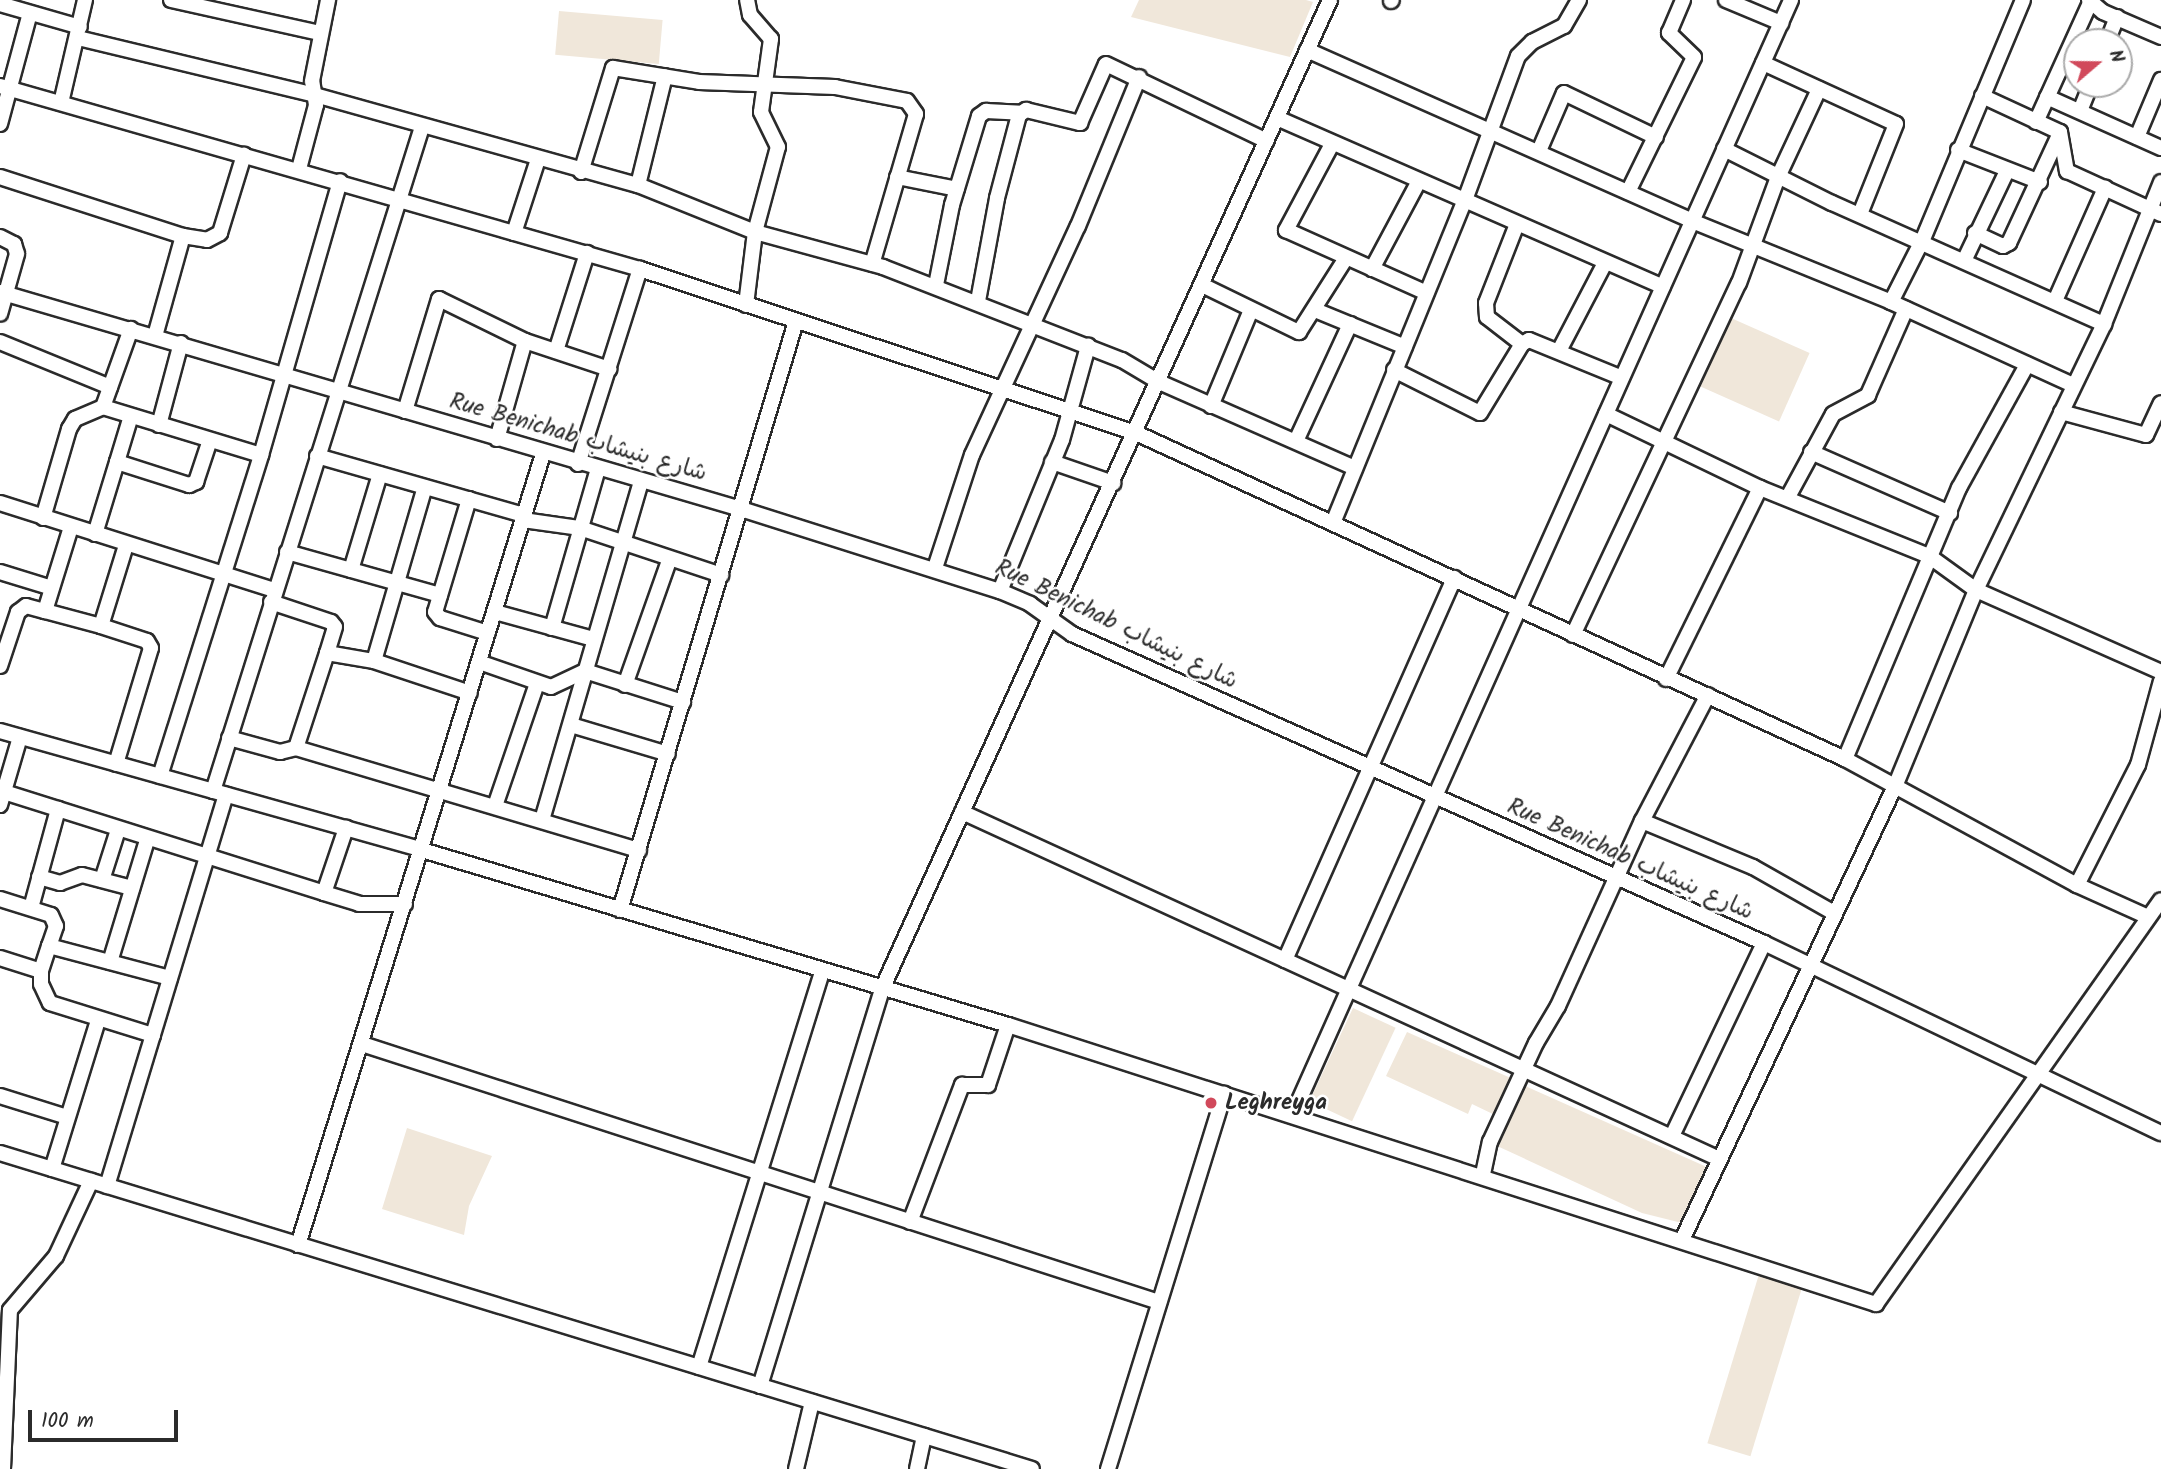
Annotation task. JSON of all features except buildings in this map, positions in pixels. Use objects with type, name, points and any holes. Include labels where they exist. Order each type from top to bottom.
[{"type":"street","points":[[61,103],[85,0]]},
{"type":"street","points":[[171,0],[320,33]]},
{"type":"street","points":[[299,169],[315,95],[320,33],[328,0]]},
{"type":"street","points":[[746,305],[755,232],[778,147],[761,112],[771,39],[750,15],[747,0]]},
{"type":"street","points":[[760,1386],[882,989],[1330,0]]},
{"type":"street","points":[[1333,523],[1465,201],[1489,128],[1523,48],[1564,26],[1579,0]]},
{"type":"street","points":[[1628,192],[1694,57],[1669,33],[1683,0]]},
{"type":"street","points":[[1726,0],[1781,23]]},
{"type":"street","points":[[1293,1114],[1791,0]]},
{"type":"street","points":[[1891,302],[1923,239],[2023,0]]},
{"type":"street","points":[[2036,122],[2090,1],[2161,37]]},
{"type":"street","points":[[0,4],[79,33],[315,95],[582,172],[638,185],[755,232],[872,264],[936,285],[1088,346],[1211,406],[1355,468]]},
{"type":"street","points":[[0,124],[5,87],[30,13]]},
{"type":"street","points":[[2113,28],[2117,17]]},
{"type":"street","points":[[1307,50],[1489,128],[1692,221],[1752,243],[1891,302],[2073,385]]},
{"type":"street","points":[[1763,64],[1896,124],[1860,214]]},
{"type":"street","points":[[936,285],[957,189],[981,112],[1021,113],[1026,110],[1076,124],[1083,120],[1105,65],[1139,77],[1267,141]]},
{"type":"street","points":[[582,172],[613,68],[665,76],[766,85],[835,87],[907,101],[916,114],[872,264]]},
{"type":"street","points":[[638,185],[665,76]]},
{"type":"street","points":[[935,568],[972,454],[1034,323],[1139,77]]},
{"type":"street","points":[[2137,136],[2161,80]]},
{"type":"street","points":[[5,87],[402,197],[640,269],[1136,433],[1454,578],[1666,679],[1708,695],[1845,758],[2077,885],[2148,917]]},
{"type":"street","points":[[1573,635],[1665,443],[1778,177],[1819,89]]},
{"type":"street","points":[[1539,151],[1564,93],[1656,137]]},
{"type":"street","points":[[1982,96],[2060,132]]},
{"type":"street","points":[[2048,97],[2161,148]]},
{"type":"street","points":[[2080,111],[2085,98]]},
{"type":"street","points":[[978,301],[997,198],[1021,113]]},
{"type":"street","points":[[1276,118],[1663,287]]},
{"type":"street","points":[[107,1186],[207,858],[229,738],[422,127]]},
{"type":"street","points":[[1975,233],[2007,246],[2040,182],[2060,132]]},
{"type":"street","points":[[2060,132],[2067,171],[2154,211]]},
{"type":"street","points":[[1332,144],[1286,230],[1427,293]]},
{"type":"street","points":[[1724,149],[1778,177],[1923,239],[1964,261],[2104,324]]},
{"type":"street","points":[[1958,150],[2040,182]]},
{"type":"street","points":[[0,177],[183,236],[207,240],[220,233],[244,155]]},
{"type":"street","points":[[514,233],[538,159]]},
{"type":"street","points":[[1964,261],[1975,233],[2007,171]]},
{"type":"street","points":[[897,177],[957,189]]},
{"type":"street","points":[[160,776],[261,455],[340,181]]},
{"type":"street","points":[[1372,269],[1419,181]]},
{"type":"street","points":[[1682,1240],[1717,1158],[1896,784],[1976,590],[2104,324],[2154,211],[2161,182]]},
{"type":"street","points":[[2055,301],[2105,188]]},
{"type":"street","points":[[1517,224],[1486,303],[1487,317],[1522,344]]},
{"type":"street","points":[[155,336],[183,236]]},
{"type":"street","points":[[0,237],[14,244],[17,254],[3,293],[0,314]]},
{"type":"street","points":[[556,351],[587,253]]},
{"type":"street","points":[[1202,285],[1299,332],[1346,258]]},
{"type":"street","points":[[1560,349],[1605,263]]},
{"type":"street","points":[[578,464],[640,269]]},
{"type":"street","name":"Rue Benichab شارع بنيشاب","points":[[3,293],[284,373],[543,454],[741,509],[1000,590],[1072,634],[1369,770],[1764,943],[2161,1133]]},
{"type":"street","points":[[405,411],[439,299],[525,341],[609,369]]},
{"type":"street","points":[[1788,497],[1833,414],[1868,395],[1906,309]]},
{"type":"street","points":[[1211,406],[1251,310]]},
{"type":"street","points":[[1315,310],[1405,347]]},
{"type":"street","points":[[620,910],[796,321]]},
{"type":"street","points":[[1296,442],[1350,324]]},
{"type":"street","points":[[103,407],[131,329]]},
{"type":"street","points":[[1394,370],[1480,413],[1522,344],[1533,340],[1560,349],[1622,378]]},
{"type":"street","points":[[497,439],[525,341]]},
{"type":"street","points":[[0,342],[110,387]]},
{"type":"street","points":[[159,425],[181,343]]},
{"type":"street","points":[[1000,590],[1052,462],[1088,346]]},
{"type":"street","points":[[1845,758],[1929,556],[1974,456],[2027,365]]},
{"type":"street","points":[[2061,412],[2140,436],[2152,429],[2161,403]]},
{"type":"street","points":[[43,518],[69,429],[75,419],[103,407],[261,455]]},
{"type":"street","points":[[1606,414],[1760,488],[1788,497],[1929,556],[1976,590],[2161,672]]},
{"type":"street","points":[[95,534],[131,416]]},
{"type":"street","points":[[117,462],[187,486],[195,482],[210,440]]},
{"type":"street","points":[[1811,452],[1950,513]]},
{"type":"street","points":[[299,1245],[543,454]]},
{"type":"street","points":[[317,456],[468,499],[524,518],[580,528],[669,561],[721,575]]},
{"type":"street","points":[[1052,462],[1113,482]]},
{"type":"street","points":[[552,628],[598,469]]},
{"type":"street","points":[[351,570],[380,474]]},
{"type":"street","points":[[542,820],[641,481]]},
{"type":"street","points":[[374,661],[425,487]]},
{"type":"street","points":[[1666,679],[1760,488]]},
{"type":"street","points":[[468,499],[440,595],[438,617],[488,633]]},
{"type":"street","points":[[0,503],[222,574],[331,622],[335,627],[296,748]]},
{"type":"street","points":[[45,611],[71,527]]},
{"type":"street","points":[[101,626],[126,545]]},
{"type":"street","points":[[287,552],[440,595]]},
{"type":"street","points":[[625,685],[669,561]]},
{"type":"street","points":[[0,572],[52,588]]},
{"type":"street","points":[[1285,960],[1454,578]]},
{"type":"street","points":[[0,666],[18,612],[26,606],[146,641],[151,648],[116,764]]},
{"type":"street","points":[[495,612],[594,639]]},
{"type":"street","points":[[327,653],[374,661],[470,693]]},
{"type":"street","points":[[479,662],[556,687],[585,671],[683,702]]},
{"type":"street","points":[[2077,885],[2138,765],[2161,681]]},
{"type":"street","points":[[495,806],[537,683]]},
{"type":"street","points":[[1483,1174],[1490,1142],[1642,821],[1708,695]]},
{"type":"street","points":[[571,725],[668,754]]},
{"type":"street","points":[[0,731],[422,850],[1008,1025],[1483,1174],[1876,1304],[2041,1076],[2161,900]]},
{"type":"street","points":[[20,737],[2,799],[58,809],[147,840],[359,904],[405,904]]},
{"type":"street","points":[[229,738],[280,752],[296,748],[639,850]]},
{"type":"street","points":[[31,908],[58,809]]},
{"type":"street","points":[[962,812],[1717,1158]]},
{"type":"street","points":[[1642,821],[1753,867],[1834,913]]},
{"type":"street","points":[[324,893],[346,828]]},
{"type":"street","points":[[102,880],[118,830]]},
{"type":"street","points":[[110,962],[147,840]]},
{"type":"street","points":[[39,877],[60,883],[82,876],[132,888]]},
{"type":"street","points":[[0,899],[31,908],[55,920],[41,971],[41,984],[50,1003],[153,1035]]},
{"type":"street","points":[[1672,1136],[1764,943]]},
{"type":"street","points":[[49,946],[170,978]]},
{"type":"street","points":[[0,958],[41,971]]},
{"type":"street","points":[[699,1367],[821,971]]},
{"type":"street","points":[[52,1169],[98,1020]]},
{"type":"street","points":[[911,1222],[962,1085],[988,1085],[1008,1025]]},
{"type":"street","points":[[362,1044],[1159,1302]]},
{"type":"street","points":[[1108,1469],[1224,1094]]},
{"type":"street","points":[[0,1096],[67,1117]]},
{"type":"street","points":[[0,1153],[1032,1469]]},
{"type":"street","points":[[3,1469],[10,1310],[56,1256],[91,1181]]},
{"type":"street","points":[[796,1469],[812,1402]]},
{"type":"street","points":[[917,1469],[924,1436]]},
{"type":"shaded area","points":[[1139,0],[1313,2],[1290,57],[1131,17]]},
{"type":"shaded area","points":[[559,11],[663,20],[659,64],[555,55]]},
{"type":"shaded area","points":[[1731,318],[1810,353],[1779,421],[1700,387]]},
{"type":"shaded area","points":[[1353,1008],[1396,1028],[1352,1121],[1309,1101]]},
{"type":"shaded area","points":[[1407,1032],[1513,1079],[1497,1116],[1472,1104],[1468,1114],[1386,1076]]},
{"type":"shaded area","points":[[1523,1085],[1709,1168],[1686,1224],[1642,1213],[1495,1145]]},
{"type":"shaded area","points":[[407,1128],[492,1156],[469,1206],[464,1235],[382,1209]]},
{"type":"shaded area","points":[[1760,1271],[1803,1284],[1750,1456],[1707,1443]]},
{"type":"place","name":"Leghreyga","points":[[1211,1103]]}]
